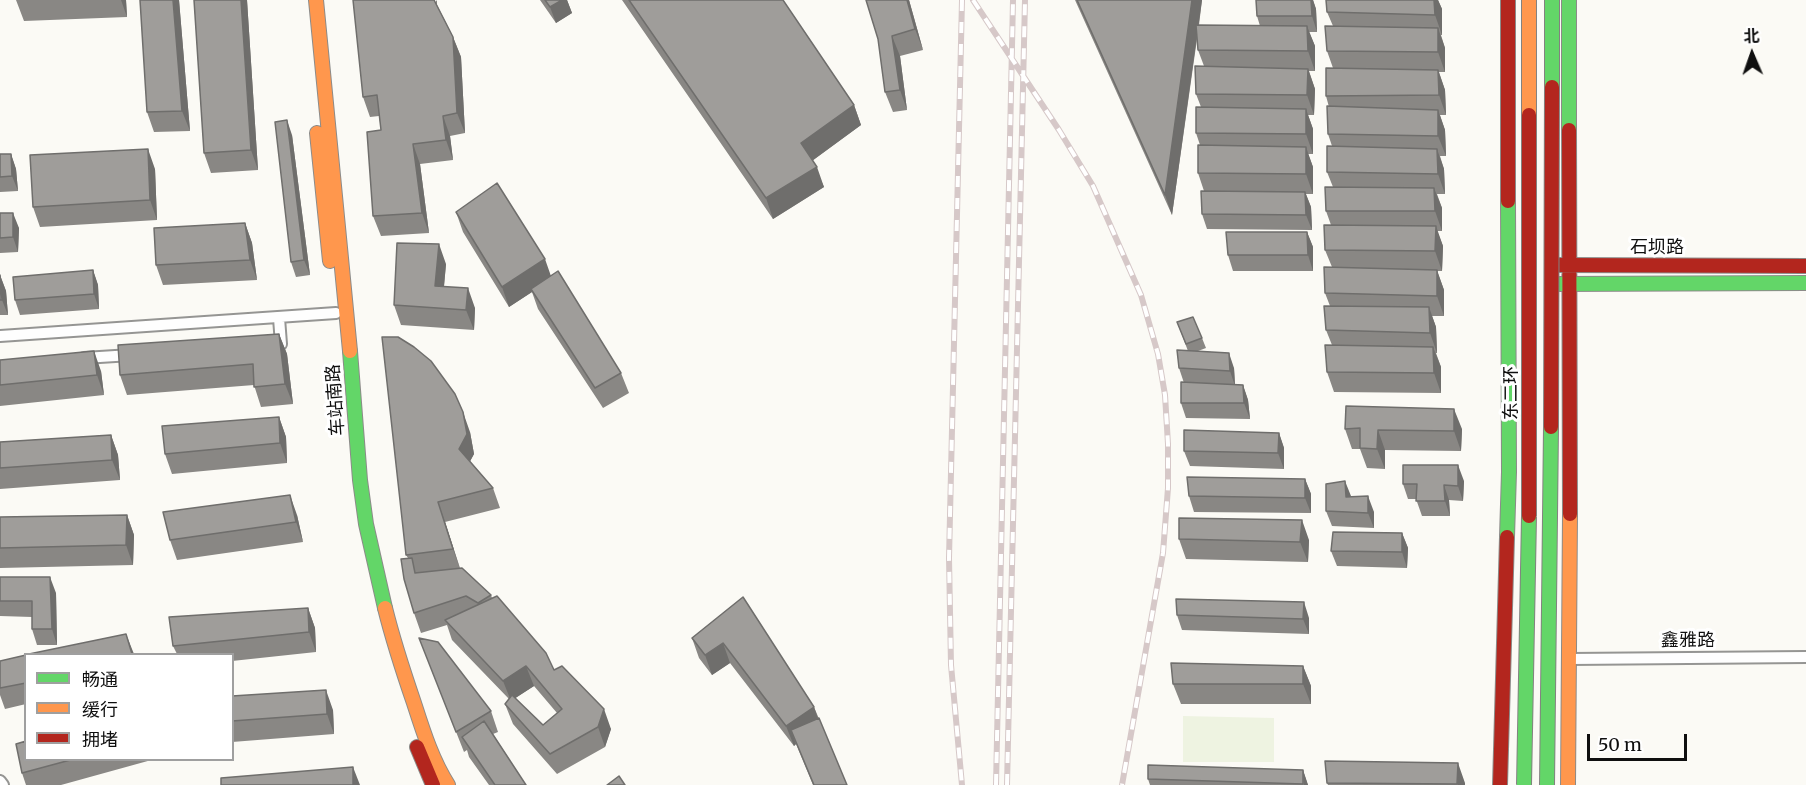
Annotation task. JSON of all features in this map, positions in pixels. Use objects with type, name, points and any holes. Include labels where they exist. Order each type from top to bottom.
[{"type":"main road","name":"车站南路","points":[[304,0],[356,524],[383,647],[406,718],[433,785]]},
{"type":"main road","name":"车站南路","points":[[316,0],[348,312],[360,480],[366,524],[393,641],[437,767],[448,785]]},
{"type":"main road","points":[[1500,785],[1509,472],[1508,0]]},
{"type":"main road","name":"东二环","points":[[1524,785],[1530,463],[1529,0]]},
{"type":"main road","points":[[1547,785],[1552,0]]},
{"type":"main road","points":[[1568,785],[1570,659],[1569,0]]},
{"type":"main road","name":"石坝路","points":[[1509,264],[1806,266]]},
{"type":"main road","name":"石坝路","points":[[1509,286],[1806,284]]},
{"type":"street","points":[[0,336],[336,313]]},
{"type":"street","points":[[270,345],[282,344],[279,318]]},
{"type":"street","points":[[70,359],[141,354]]},
{"type":"street","name":"鑫雅路","points":[[1570,659],[1806,657]]},
{"type":"street","points":[[0,781],[3,785]]},
{"type":"green space","points":[[1183,716],[1274,718],[1274,762],[1183,762]]},
{"type":"building","points":[[140,0],[173,0],[182,111],[147,112]]},
{"type":"building","points":[[194,0],[241,0],[251,150],[204,153]]},
{"type":"building","points":[[353,0],[434,0],[453,37],[457,113],[443,116],[446,140],[413,144],[422,213],[373,216],[367,132],[381,130],[377,95],[363,97]]},
{"type":"building","points":[[545,0],[562,0],[550,7]]},
{"type":"building","points":[[629,0],[783,0],[854,105],[801,143],[817,167],[766,198]]},
{"type":"building","points":[[866,0],[907,0],[915,29],[892,36],[900,90],[885,92],[878,39]]},
{"type":"building","points":[[1077,0],[1192,0],[1165,195]]},
{"type":"building","points":[[1256,0],[1311,0],[1312,16],[1257,16]]},
{"type":"building","points":[[1326,0],[1434,0],[1435,15],[1327,12]]},
{"type":"building","points":[[1196,25],[1307,26],[1308,51],[1198,50]]},
{"type":"building","points":[[1325,26],[1438,28],[1438,52],[1327,51]]},
{"type":"building","points":[[1195,66],[1308,69],[1307,95],[1196,94]]},
{"type":"building","points":[[1326,68],[1438,70],[1439,95],[1326,96]]},
{"type":"building","points":[[1327,106],[1438,110],[1438,136],[1328,134]]},
{"type":"building","points":[[1196,107],[1306,109],[1306,134],[1196,133]]},
{"type":"building","points":[[287,120],[304,260],[291,262],[275,122]]},
{"type":"building","points":[[1198,145],[1306,147],[1306,174],[1198,173]]},
{"type":"building","points":[[1327,146],[1437,149],[1438,174],[1327,172]]},
{"type":"building","points":[[148,149],[150,200],[33,207],[30,155]]},
{"type":"building","points":[[0,154],[11,154],[12,176],[0,177]]},
{"type":"building","points":[[497,183],[545,259],[502,287],[456,212]]},
{"type":"building","points":[[1325,187],[1434,188],[1435,211],[1326,211]]},
{"type":"building","points":[[1201,191],[1305,192],[1306,215],[1202,214]]},
{"type":"building","points":[[0,213],[13,213],[13,237],[0,238]]},
{"type":"building","points":[[245,223],[250,260],[156,265],[154,228]]},
{"type":"building","points":[[1324,225],[1436,226],[1435,251],[1325,250]]},
{"type":"building","points":[[1226,232],[1307,232],[1308,255],[1228,255]]},
{"type":"building","points":[[397,243],[439,244],[435,286],[468,288],[466,310],[394,305]]},
{"type":"building","points":[[1324,267],[1437,270],[1437,296],[1325,293]]},
{"type":"building","points":[[93,270],[94,294],[15,300],[13,277]]},
{"type":"building","points":[[558,271],[621,373],[595,388],[531,289]]},
{"type":"building","points":[[0,275],[2,300],[0,300]]},
{"type":"building","points":[[1324,306],[1429,307],[1430,333],[1326,330]]},
{"type":"building","points":[[1193,317],[1202,338],[1186,344],[1177,322]]},
{"type":"building","points":[[279,334],[285,384],[254,387],[253,364],[120,375],[118,345]]},
{"type":"building","points":[[382,337],[398,337],[431,361],[455,394],[463,412],[467,434],[459,449],[493,488],[438,502],[453,549],[406,555]]},
{"type":"building","points":[[1325,345],[1433,347],[1434,373],[1327,372]]},
{"type":"building","points":[[1177,350],[1229,353],[1230,371],[1179,368]]},
{"type":"building","points":[[94,351],[97,375],[0,385],[0,360]]},
{"type":"building","points":[[1181,382],[1243,385],[1244,403],[1181,403]]},
{"type":"building","points":[[1346,406],[1454,409],[1454,431],[1378,430],[1377,449],[1360,448],[1360,428],[1345,429]]},
{"type":"building","points":[[279,417],[280,443],[165,454],[162,426]]},
{"type":"building","points":[[1184,430],[1279,433],[1278,453],[1184,451]]},
{"type":"building","points":[[111,435],[112,460],[0,468],[0,442]]},
{"type":"building","points":[[1403,465],[1458,465],[1458,486],[1444,485],[1445,501],[1416,501],[1417,484],[1403,484]]},
{"type":"building","points":[[1187,477],[1305,479],[1305,498],[1189,496]]},
{"type":"building","points":[[1345,481],[1346,497],[1368,496],[1368,513],[1326,511],[1326,484]]},
{"type":"building","points":[[290,495],[296,522],[170,540],[163,512]]},
{"type":"building","points":[[127,515],[126,545],[0,548],[0,517]]},
{"type":"building","points":[[1179,518],[1302,520],[1300,542],[1179,539]]},
{"type":"building","points":[[1333,532],[1402,533],[1402,552],[1331,551]]},
{"type":"building","points":[[412,558],[415,573],[462,568],[491,595],[478,603],[466,596],[414,613],[401,559]]},
{"type":"building","points":[[0,577],[50,577],[52,629],[32,629],[32,601],[0,601]]},
{"type":"building","points":[[497,596],[546,653],[554,670],[562,666],[604,709],[598,727],[550,754],[505,704],[512,695],[543,725],[562,709],[526,666],[503,681],[445,620]]},
{"type":"building","points":[[743,597],[814,707],[786,726],[723,643],[705,655],[692,638]]},
{"type":"building","points":[[1176,599],[1304,602],[1303,619],[1177,615]]},
{"type":"building","points":[[308,608],[309,632],[173,646],[169,617]]},
{"type":"building","points":[[126,634],[132,653],[34,653]]},
{"type":"building","points":[[419,638],[438,642],[491,711],[456,732]]},
{"type":"building","points":[[24,655],[24,683],[0,688],[0,661]]},
{"type":"building","points":[[1171,663],[1303,666],[1303,684],[1173,684]]},
{"type":"building","points":[[326,690],[327,714],[234,721],[234,696]]},
{"type":"building","points":[[819,718],[847,785],[814,785],[791,730]]},
{"type":"building","points":[[484,721],[526,785],[495,785],[462,737]]},
{"type":"building","points":[[24,742],[24,761],[67,761],[22,773],[16,744]]},
{"type":"building","points":[[1325,761],[1458,763],[1457,784],[1327,783]]},
{"type":"building","points":[[1148,765],[1303,770],[1303,784],[1148,779]]},
{"type":"building","points":[[353,767],[353,785],[221,785],[221,778]]},
{"type":"building","points":[[619,776],[625,785],[607,785]]},
{"type":"railway","points":[[962,0],[949,558],[951,665],[962,785]]},
{"type":"railway","points":[[973,0],[1093,186],[1141,295],[1158,354],[1165,395],[1168,444],[1168,488],[1163,553],[1122,785]]},
{"type":"railway","points":[[996,785],[1013,0]]},
{"type":"railway","points":[[1007,785],[1025,0]]},
{"type":"traffic: fast","points":[[1552,0],[1552,87]]},
{"type":"traffic: fast","points":[[1569,0],[1569,130]]},
{"type":"traffic: fast","points":[[1507,537],[1509,472],[1508,201]]},
{"type":"traffic: fast","points":[[1560,284],[1806,283]]},
{"type":"traffic: fast","points":[[350,351],[360,480],[366,524],[385,608]]},
{"type":"traffic: fast","points":[[1547,785],[1551,427]]},
{"type":"traffic: fast","points":[[1524,785],[1529,516]]},
{"type":"traffic: slow","points":[[316,0],[350,351]]},
{"type":"traffic: slow","points":[[1529,0],[1529,115]]},
{"type":"traffic: slow","points":[[317,133],[330,261]]},
{"type":"traffic: slow","points":[[1568,785],[1570,514]]},
{"type":"traffic: slow","points":[[385,608],[424,735],[448,785]]},
{"type":"traffic: jam","points":[[1508,0],[1508,201]]},
{"type":"traffic: jam","points":[[1551,427],[1552,87]]},
{"type":"traffic: jam","points":[[1529,115],[1529,516]]},
{"type":"traffic: jam","points":[[1569,130],[1570,514]]},
{"type":"traffic: jam","points":[[1560,265],[1806,266]]},
{"type":"traffic: jam","points":[[1500,785],[1507,537]]},
{"type":"traffic: jam","points":[[417,747],[433,785]]}]
